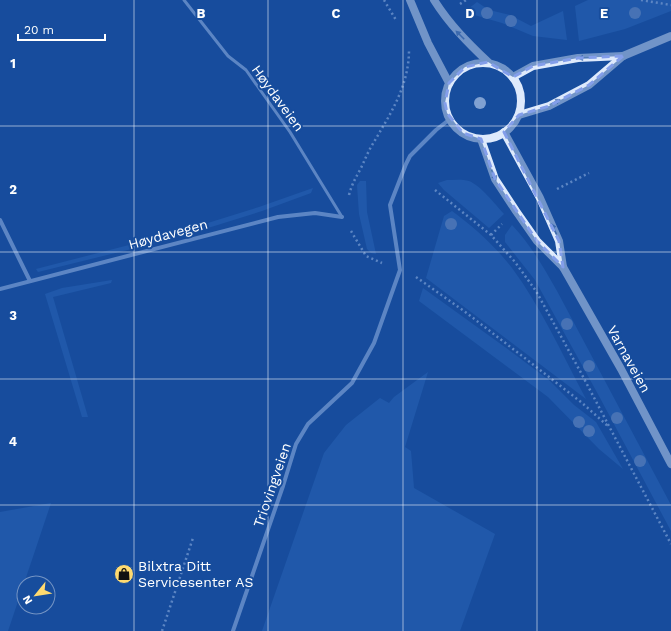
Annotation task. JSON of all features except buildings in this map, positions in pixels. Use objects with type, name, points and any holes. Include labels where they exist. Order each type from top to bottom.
[{"type":"street","points":[[410,0],[428,43],[449,83]]},
{"type":"street","points":[[434,0],[454,29],[488,62],[499,66],[513,77],[521,92],[521,104],[515,122],[504,132],[489,138],[481,139],[463,133],[454,125],[447,114],[445,103],[449,83],[456,74],[465,67],[476,63],[488,62]]},
{"type":"street","points":[[518,115],[550,106],[588,85],[623,56],[671,36]]},
{"type":"street","points":[[513,77],[533,66],[578,58],[623,56]]},
{"type":"street","name":"Triovingveien","points":[[233,631],[296,444],[308,424],[352,383],[376,336],[400,270],[390,205],[410,156],[436,130],[450,119]]},
{"type":"street","name":"Varnaveien","points":[[504,132],[540,198],[560,241],[563,267]]},
{"type":"street","name":"Varnaveien","points":[[481,139],[495,179],[499,186],[538,241],[563,267],[621,369],[671,464]]},
{"type":"street","name":"Høydavegen","points":[[0,289],[278,217],[315,213],[342,217]]},
{"type":"street","points":[[0,220],[30,281]]},
{"type":"lane","name":"Høydaveien","points":[[184,0],[228,56],[246,70],[290,132],[342,217]]},
{"type":"path","points":[[384,0],[398,24]]},
{"type":"path","points":[[458,5],[466,0]]},
{"type":"path","points":[[641,0],[671,6]]},
{"type":"path","points":[[379,261],[366,256],[342,217],[355,176],[360,171],[370,149],[401,93],[408,70],[409,51],[407,43]]},
{"type":"path","points":[[553,191],[589,173]]},
{"type":"path","points":[[435,190],[491,235],[515,262],[536,291],[671,544]]},
{"type":"path","points":[[491,235],[502,224]]},
{"type":"path","points":[[419,278],[581,402],[609,427]]},
{"type":"path","points":[[162,631],[193,538]]},
{"type":"highlighted area","points":[[623,56],[589,85],[549,106],[519,115],[504,132],[559,241],[563,267],[537,241],[495,179],[481,139],[463,133],[447,113],[445,103],[449,83],[465,67],[488,62],[513,77],[533,66],[578,58]]},
{"type":"shaded area","points":[[588,0],[671,0],[671,11],[625,29],[579,41],[575,6]]},
{"type":"shaded area","points":[[477,2],[489,10],[510,15],[531,26],[563,11],[567,40],[533,36],[502,23],[471,14],[468,9]]},
{"type":"shaded area","points":[[447,180],[464,180],[474,183],[504,214],[489,228],[444,190],[438,183]]},
{"type":"shaded area","points":[[360,181],[366,181],[367,212],[376,254],[371,253],[367,249],[359,214],[357,185]]},
{"type":"shaded area","points":[[313,188],[311,193],[262,211],[179,237],[179,232],[259,207]]},
{"type":"shaded area","points":[[452,211],[484,237],[499,252],[523,283],[542,315],[586,399],[426,278],[444,216]]},
{"type":"shaded area","points":[[512,225],[531,248],[557,291],[671,505],[671,531],[535,280],[505,242],[505,235]]},
{"type":"shaded area","points":[[164,236],[164,241],[38,272],[36,269]]},
{"type":"shaded area","points":[[112,280],[111,283],[53,297],[88,417],[82,417],[45,294],[62,288]]},
{"type":"shaded area","points":[[423,288],[550,381],[574,405],[596,422],[623,469],[599,449],[548,397],[419,301]]},
{"type":"shaded area","points":[[428,372],[405,447],[411,451],[414,488],[495,534],[460,631],[262,631],[324,453],[346,425],[380,398],[389,403],[394,397]]},
{"type":"shaded area","points":[[51,503],[27,575],[16,575],[16,607],[8,631],[0,631],[0,512]]},
{"type":"place","name":"Bilxtra Ditt Servicesenter AS","points":[[124,574]]}]
